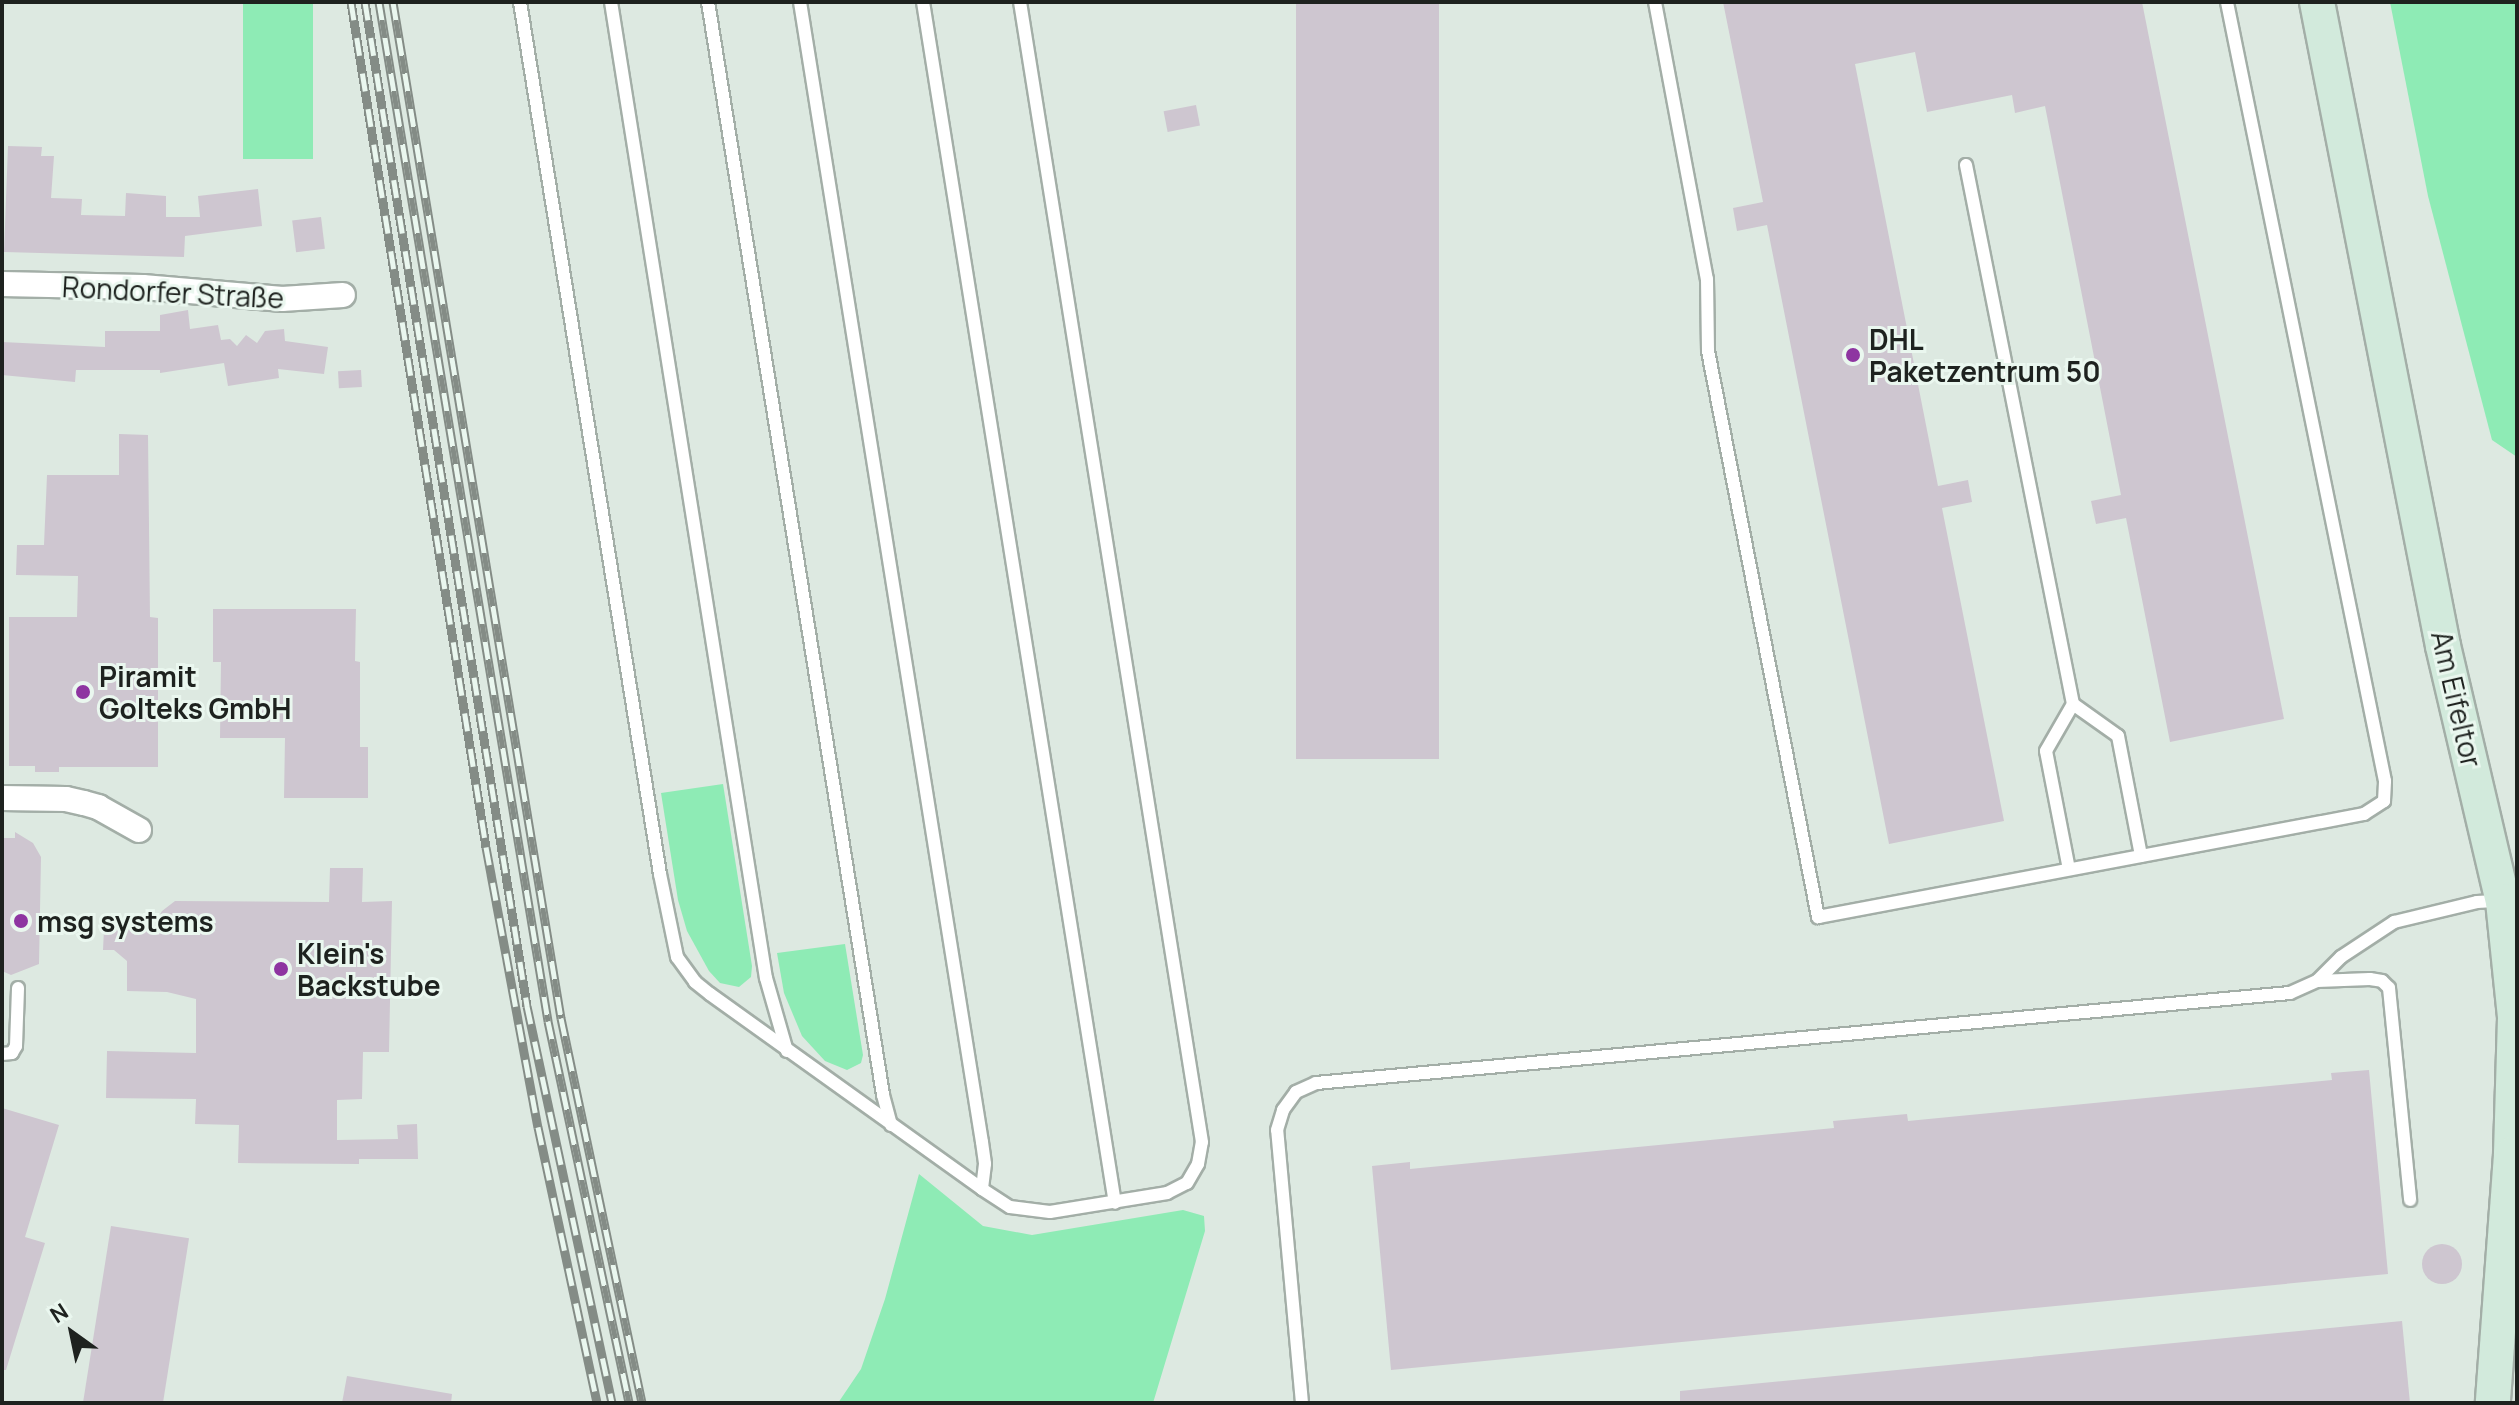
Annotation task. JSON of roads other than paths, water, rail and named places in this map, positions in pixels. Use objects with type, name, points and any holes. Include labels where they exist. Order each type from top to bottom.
[{"type":"main road","name":"Am Eifeltor","points":[[2317,2],[2440,632],[2503,901],[2515,1018],[2511,1155],[2493,1403]]},
{"type":"street","name":"Rondorfer Straße","points":[[2,284],[143,287],[282,299],[343,295]]},
{"type":"street","points":[[2,798],[66,799],[84,803],[98,807],[139,830]]},
{"type":"lane","points":[[520,2],[671,940],[677,957],[695,982],[982,1189],[1024,1211],[1050,1212],[1167,1193],[1187,1183],[1198,1164],[1202,1142],[1020,2]]},
{"type":"lane","points":[[611,2],[766,978],[787,1051]]},
{"type":"lane","points":[[708,2],[883,1095],[891,1125]]},
{"type":"lane","points":[[800,2],[984,1153],[982,1189]]},
{"type":"lane","points":[[923,2],[1115,1203]]},
{"type":"lane","points":[[1655,2],[1707,279],[1708,351],[1818,917],[2364,814],[2384,801],[2382,766],[2227,2]]},
{"type":"lane","points":[[1966,165],[2073,704],[2046,751],[2069,869]]},
{"type":"lane","points":[[2073,704],[2118,736],[2141,856]]},
{"type":"lane","points":[[1302,1403],[1277,1130],[1283,1110],[1296,1092],[1316,1083],[2290,993],[2317,981],[2341,957],[2394,922],[2477,902],[2503,901]]},
{"type":"lane","points":[[2317,981],[2370,979],[2382,981],[2389,988],[2410,1200]]},
{"type":"lane","points":[[2,1054],[12,1053],[16,1046],[18,988]]},
{"type":"railway","points":[[351,2],[486,847],[538,1127],[597,1403]]},
{"type":"railway","points":[[365,2],[527,1006],[612,1403]]},
{"type":"railway","points":[[379,2],[548,1021],[629,1403]]},
{"type":"railway","points":[[393,2],[561,1018],[642,1403]]},
{"type":"place","name":"DHL Paketzentrum 50","points":[[1853,355]]},
{"type":"place","name":"Piramit Golteks GmbH","points":[[83,692]]},
{"type":"place","name":"msg systems","points":[[21,921]]},
{"type":"place","name":"Klein's Backstube","points":[[281,969]]}]
